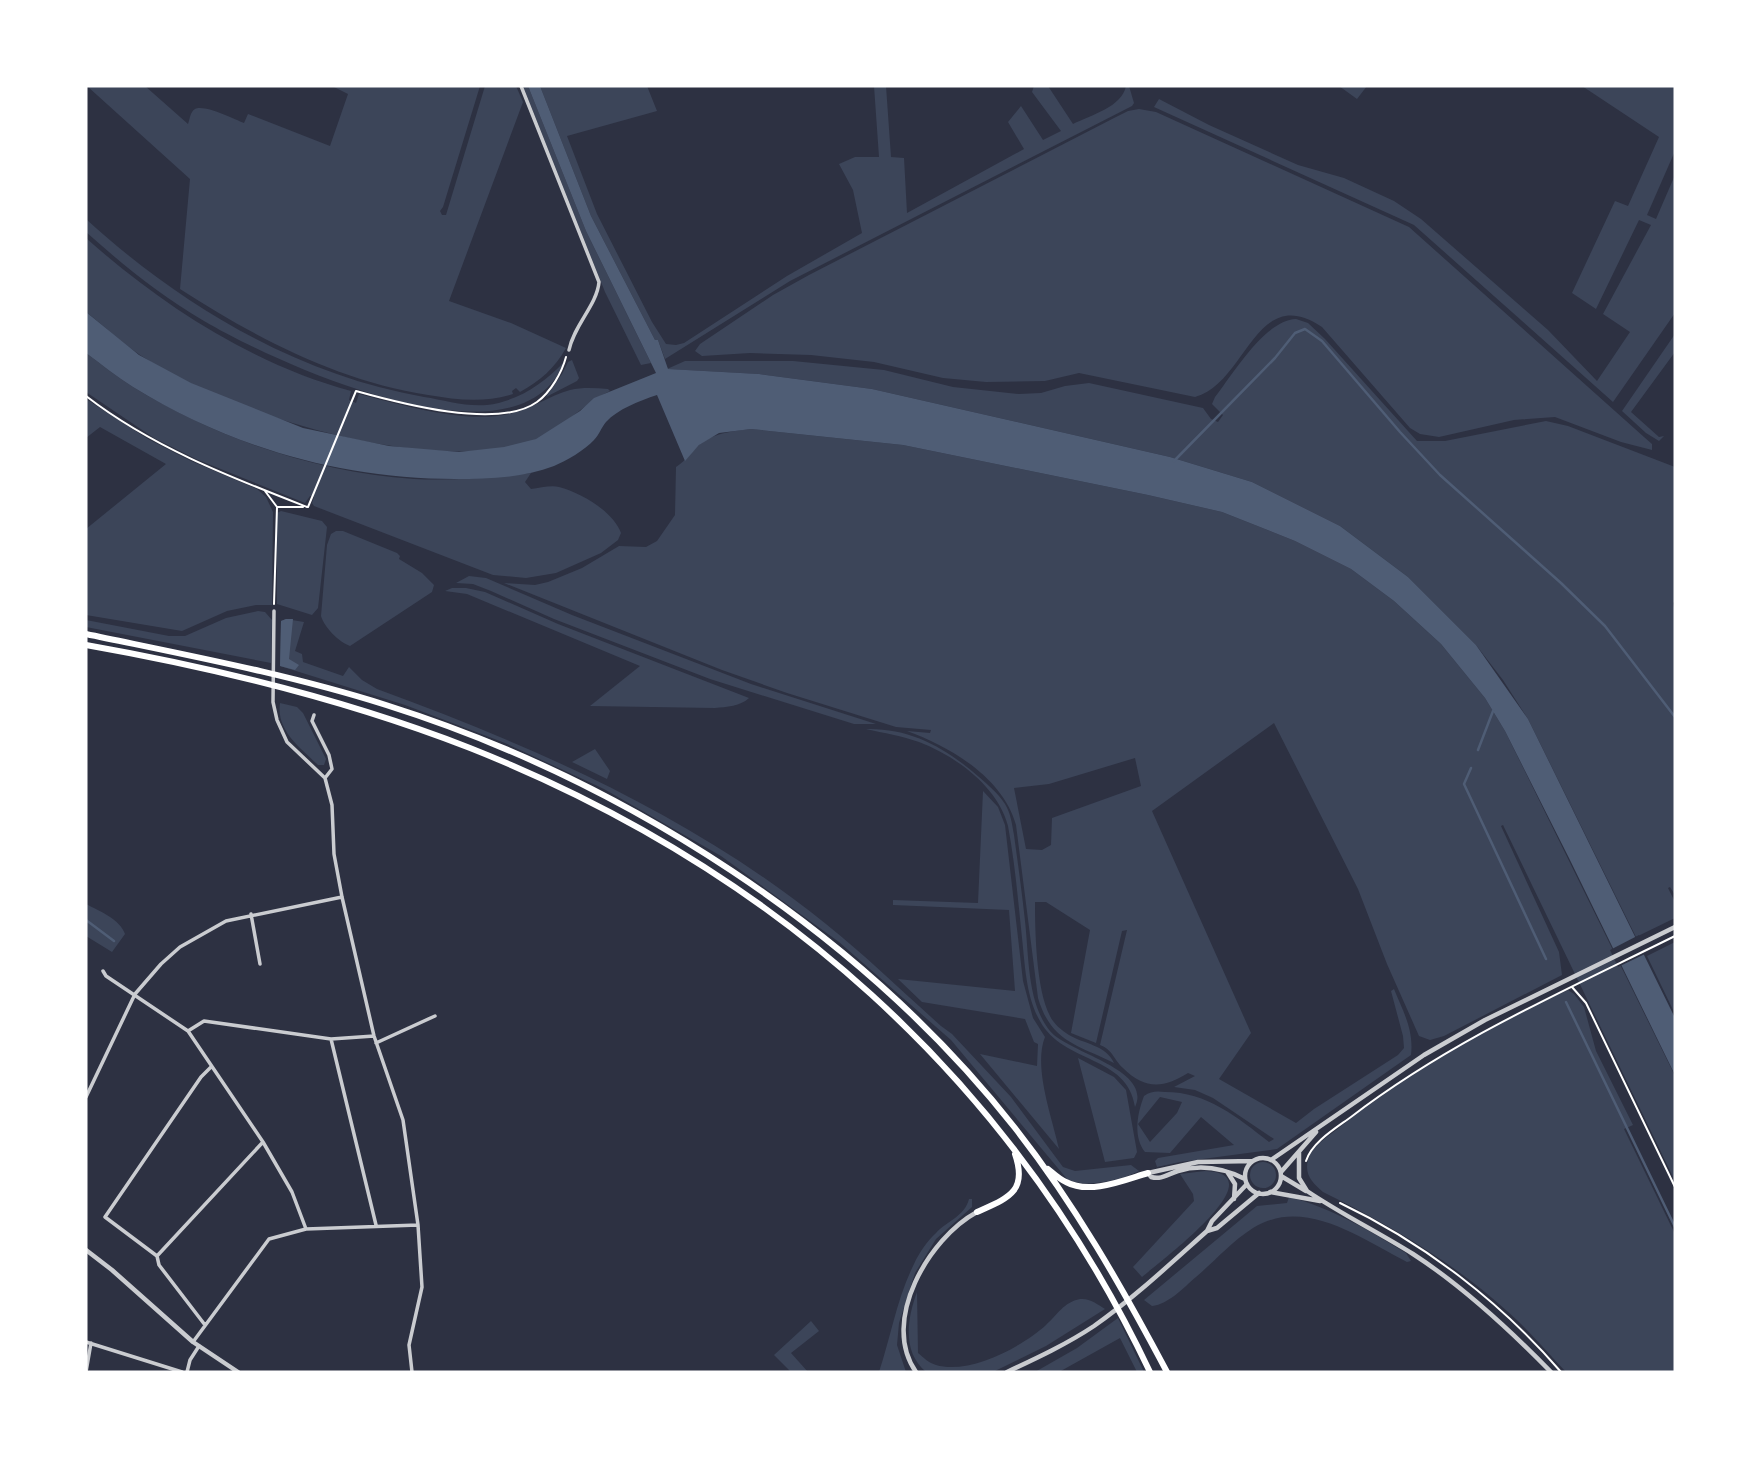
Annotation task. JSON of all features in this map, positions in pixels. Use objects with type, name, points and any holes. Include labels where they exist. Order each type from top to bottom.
[{"type":"highway","points":[[86,634],[269,673],[386,705],[510,752],[638,816],[720,863],[828,940],[945,1047],[1042,1164],[1111,1269],[1167,1372]]},
{"type":"highway","points":[[86,645],[285,689],[397,722],[507,764],[653,834],[759,902],[886,1005],[959,1083],[1012,1146],[1054,1203],[1097,1272],[1150,1372]]},
{"type":"highway","points":[[977,1212],[1006,1199],[1016,1191],[1019,1166],[1012,1146]]},
{"type":"highway","points":[[1042,1164],[1066,1182],[1081,1187],[1102,1185],[1148,1173]]},
{"type":"street","points":[[521,86],[599,282],[598,291],[578,324],[569,350]]},
{"type":"street","points":[[274,611],[274,702],[277,720],[287,742],[325,778],[332,805],[334,854],[342,897],[374,1036],[403,1120],[418,1225],[422,1287],[409,1345],[412,1372]]},
{"type":"street","points":[[314,715],[312,721],[329,755],[332,769],[325,778]]},
{"type":"street","points":[[86,1097],[135,994],[180,947],[226,921],[342,897]]},
{"type":"street","points":[[251,914],[260,964]]},
{"type":"street","points":[[1271,1160],[1424,1055],[1485,1020],[1675,927]]},
{"type":"street","points":[[103,971],[106,976],[188,1031],[263,1142],[292,1192],[306,1229]]},
{"type":"street","points":[[376,1043],[435,1016]]},
{"type":"street","points":[[188,1031],[204,1021],[331,1039],[374,1036]]},
{"type":"street","points":[[331,1039],[376,1226]]},
{"type":"street","points":[[205,1325],[159,1265],[157,1256],[105,1217],[211,1067]]},
{"type":"street","points":[[1270,1192],[1278,1186],[1280,1174],[1319,1129]]},
{"type":"street","points":[[157,1256],[263,1142]]},
{"type":"street","points":[[1299,1153],[1299,1178],[1307,1191]]},
{"type":"street","points":[[1148,1173],[1198,1162],[1254,1161],[1262,1158],[1271,1160],[1280,1174],[1324,1203],[1375,1230],[1440,1274],[1511,1332],[1551,1372]]},
{"type":"street","points":[[1007,1372],[1094,1326],[1153,1280],[1207,1231],[1212,1221],[1234,1199],[1246,1182],[1247,1169],[1254,1161]]},
{"type":"street","points":[[1148,1173],[1156,1179],[1188,1169],[1225,1171],[1246,1182],[1259,1193]]},
{"type":"street","points":[[1225,1171],[1233,1179],[1234,1199]]},
{"type":"street","points":[[1207,1231],[1217,1228],[1259,1193],[1270,1192],[1324,1203]]},
{"type":"street","points":[[916,1372],[905,1351],[903,1334],[919,1273],[941,1242],[960,1222],[977,1212]]},
{"type":"street","points":[[193,1342],[269,1239],[306,1229],[418,1225]]},
{"type":"street","points":[[86,1250],[193,1342],[238,1372]]},
{"type":"street","points":[[86,1372],[88,1342],[185,1372],[199,1346]]},
{"type":"path","points":[[308,507],[356,391],[396,402],[466,414],[507,412],[537,402],[558,377],[569,350]]},
{"type":"path","points":[[86,396],[159,443],[191,459],[308,507]]},
{"type":"path","points":[[264,490],[277,507],[274,611]]},
{"type":"path","points":[[277,507],[308,507]]},
{"type":"path","points":[[1304,1167],[1312,1149],[1405,1077],[1491,1026],[1675,936]]},
{"type":"path","points":[[1572,986],[1586,1003],[1675,1187]]},
{"type":"shaded area","points":[[87,86],[145,86],[188,124],[192,112],[199,108],[244,123],[248,114],[330,146],[348,94],[332,86],[480,86],[440,211],[442,215],[446,215],[485,86],[516,86],[523,102],[449,301],[511,323],[566,348],[546,373],[520,392],[516,388],[512,391],[513,394],[502,397],[460,399],[428,395],[362,379],[299,355],[238,324],[180,289],[190,179]]},
{"type":"shaded area","points":[[523,86],[528,86],[586,231],[651,363],[641,365],[605,292]]},
{"type":"shaded area","points":[[528,86],[540,86],[591,216],[655,340],[658,340],[668,369],[759,374],[872,389],[1170,457],[1252,482],[1340,526],[1408,577],[1476,645],[1528,719],[1675,1018],[1675,1075],[1505,731],[1485,698],[1441,644],[1394,601],[1351,569],[1295,541],[1222,512],[903,445],[751,429],[719,433],[699,445],[685,461],[657,395],[617,413],[606,422],[586,448],[542,470],[505,477],[467,479],[412,478],[370,473],[288,456],[208,427],[133,387],[86,353],[86,312],[139,355],[191,383],[303,428],[389,446],[459,452],[504,447],[536,439],[580,411],[594,398],[656,373],[586,231]]},
{"type":"shaded area","points":[[540,86],[647,86],[657,111],[567,136],[597,214],[652,322],[666,344],[676,345],[684,343],[787,276],[862,233],[853,190],[839,164],[855,157],[879,157],[874,86],[886,86],[891,157],[904,158],[907,213],[1024,149],[1008,122],[1021,106],[1043,140],[1061,131],[1032,92],[1034,86],[1048,86],[1073,124],[1097,114],[1119,100],[1126,86],[1129,86],[1134,103],[790,281],[665,359],[658,340],[655,340],[591,216]]},
{"type":"shaded area","points":[[1339,86],[1367,86],[1357,99]]},
{"type":"shaded area","points":[[1582,86],[1675,86],[1675,151],[1647,215],[1656,219],[1675,175],[1675,313],[1613,402],[1414,225],[1154,107],[1159,99],[1298,165],[1344,178],[1394,201],[1421,219],[1548,330],[1597,381],[1630,332],[1603,314],[1651,225],[1639,220],[1596,309],[1572,293],[1615,201],[1628,206],[1659,137]]},
{"type":"shaded area","points":[[1139,109],[1156,112],[1409,227],[1652,444],[1652,450],[1621,442],[1555,417],[1514,420],[1439,437],[1420,434],[1410,428],[1322,327],[1299,317],[1281,317],[1266,326],[1213,388],[1195,397],[1079,373],[1045,381],[986,382],[943,378],[874,362],[811,355],[750,353],[702,356],[695,351],[700,344],[773,295],[809,275],[1116,117]]},
{"type":"shaded area","points":[[86,219],[161,280],[243,332],[286,354],[377,387],[455,403],[487,405],[509,400],[529,390],[564,362],[547,388],[515,406],[474,412],[426,407],[376,395],[277,358],[204,321],[143,280],[86,232]]},
{"type":"shaded area","points":[[86,238],[145,286],[210,330],[279,365],[351,391],[349,400],[356,403],[359,394],[434,412],[473,417],[517,412],[580,388],[610,391],[544,436],[491,450],[441,451],[387,445],[331,434],[276,418],[224,399],[178,377],[140,355],[86,312]]},
{"type":"shaded area","points":[[1296,319],[1308,323],[1325,339],[1417,441],[1445,441],[1546,421],[1568,426],[1675,467],[1675,895],[1670,887],[1668,888],[1675,902],[1675,918],[1636,937],[1528,719],[1503,680],[1476,645],[1408,577],[1340,526],[1252,482],[1170,457],[872,389],[759,374],[667,369],[685,361],[793,361],[884,370],[953,387],[1019,394],[1041,393],[1089,383],[1203,408],[1211,419],[1218,422],[1223,415],[1212,404],[1240,362],[1273,328]]},
{"type":"shaded area","points":[[1675,334],[1675,352],[1631,412],[1659,437],[1664,436],[1659,441],[1622,411]]},
{"type":"shaded area","points":[[86,353],[165,406],[268,450],[340,469],[414,479],[458,479],[531,473],[525,482],[531,489],[556,486],[577,494],[604,510],[621,533],[618,540],[601,553],[556,573],[526,578],[493,575],[314,506],[314,497],[310,496],[305,503],[196,459],[154,438],[86,392]]},
{"type":"shaded area","points":[[572,360],[579,378],[577,381],[546,397],[568,362]]},
{"type":"shaded area","points":[[86,399],[148,439],[257,489],[266,497],[273,512],[272,605],[256,605],[227,611],[182,631],[86,615],[86,529],[166,464],[100,427],[86,438]]},
{"type":"shaded area","points":[[751,429],[903,445],[1222,512],[1295,541],[1351,569],[1394,601],[1441,644],[1485,698],[1505,731],[1675,1076],[1675,1181],[1503,825],[1501,826],[1559,952],[1562,975],[1444,1036],[1430,1040],[1419,1036],[1358,889],[1274,723],[1152,811],[1251,1033],[1219,1079],[1296,1123],[1398,1055],[1404,1048],[1391,991],[1394,989],[1409,1029],[1411,1055],[1277,1149],[1157,1167],[1155,1161],[1158,1158],[1234,1145],[1201,1117],[1170,1153],[1145,1152],[1139,1139],[1138,1132],[1138,1118],[1144,1096],[1152,1092],[1180,1093],[1208,1101],[1233,1115],[1269,1142],[1274,1139],[1213,1098],[1195,1090],[1174,1087],[1195,1076],[1188,1073],[1163,1084],[1147,1083],[1131,1075],[1100,1045],[1127,930],[1122,931],[1096,1043],[1071,1033],[1090,930],[1046,902],[1035,902],[1039,976],[1050,1016],[1064,1031],[1106,1052],[1114,1063],[1067,1040],[1050,1024],[1038,998],[1016,825],[1000,793],[973,766],[941,746],[907,731],[930,733],[931,730],[896,727],[787,693],[722,670],[504,583],[535,585],[548,582],[582,568],[619,546],[646,547],[657,541],[675,515],[676,467],[703,442],[722,433]],"holes":[[[1135,758],[1141,786],[1052,818],[1051,845],[1042,850],[1026,849],[1014,788],[1049,784]],[[1160,1097],[1182,1102],[1177,1113],[1150,1142],[1138,1124]]]},
{"type":"shaded area","points":[[281,511],[322,521],[327,527],[318,608],[312,615],[277,604],[277,513]]},
{"type":"shaded area","points":[[343,531],[397,553],[399,559],[422,573],[434,585],[432,592],[350,646],[332,634],[321,616],[327,545],[331,534]]},
{"type":"shaded area","points":[[469,576],[486,578],[572,615],[751,684],[876,724],[854,724],[710,679],[554,619],[473,584],[456,583]]},
{"type":"shaded area","points":[[452,588],[485,592],[558,624],[749,698],[728,707],[715,708],[590,706],[640,666],[467,594],[445,591]]},
{"type":"shaded area","points":[[265,612],[272,620],[271,663],[86,627],[86,620],[169,636],[185,636],[226,618]]},
{"type":"shaded area","points":[[286,619],[304,622],[295,651],[302,654],[303,662],[343,676],[349,667],[362,680],[377,689],[496,735],[612,788],[722,850],[775,885],[826,924],[952,1034],[1011,1097],[1063,1167],[1075,1171],[1131,1165],[1139,1171],[1103,1182],[1083,1183],[1067,1179],[951,1040],[839,942],[721,856],[604,789],[505,743],[405,705],[280,666],[281,621]]},
{"type":"shaded area","points":[[293,619],[289,659],[299,665],[295,670],[280,666],[281,621]]},
{"type":"shaded area","points":[[280,703],[297,707],[303,713],[326,759],[324,765],[318,765],[291,738],[282,722]]},
{"type":"shaded area","points":[[866,729],[913,736],[941,749],[967,767],[1002,800],[1010,815],[1014,835],[1030,979],[1042,1020],[1060,1039],[1106,1063],[1132,1082],[1137,1094],[1135,1107],[1130,1090],[1120,1078],[1108,1068],[1050,1035],[1035,1012],[1027,981],[1008,826],[995,798],[961,764],[933,748],[913,740]]},
{"type":"shaded area","points":[[595,749],[610,771],[607,779],[572,762]]},
{"type":"shaded area","points":[[983,791],[998,807],[1005,825],[1023,981],[1033,1018],[1045,1037],[1042,1077],[1059,1149],[980,1054],[1037,1066],[1038,1044],[1034,1042],[1025,1019],[922,1002],[898,979],[1015,991],[1009,910],[893,905],[893,900],[978,903]]},
{"type":"shaded area","points":[[86,904],[119,924],[125,934],[112,952],[86,936]]},
{"type":"shaded area","points":[[1675,942],[1675,1014],[1647,956]]},
{"type":"shaded area","points":[[1568,990],[1584,1007],[1596,1051],[1633,1125],[1624,1129],[1675,1234],[1675,1372],[1566,1372],[1515,1318],[1465,1276],[1396,1231],[1323,1192],[1308,1174],[1308,1160],[1313,1150],[1367,1106],[1422,1068],[1479,1034]]},
{"type":"shaded area","points":[[1078,1058],[1114,1077],[1126,1090],[1137,1152],[1134,1158],[1105,1162]]},
{"type":"shaded area","points":[[1263,1162],[1272,1166],[1276,1175],[1272,1184],[1263,1188],[1254,1184],[1250,1175],[1254,1166]]},
{"type":"shaded area","points":[[1205,1171],[1224,1176],[1229,1187],[1222,1202],[1188,1238],[1142,1277],[1133,1267],[1194,1201],[1193,1194],[1180,1174]]},
{"type":"shaded area","points":[[1289,1197],[1349,1220],[1406,1253],[1411,1261],[1407,1262],[1332,1224],[1293,1217],[1273,1219],[1245,1233],[1170,1299],[1152,1306],[1144,1300],[1257,1206],[1287,1203]]},
{"type":"shaded area","points":[[969,1199],[972,1199],[972,1207],[936,1239],[915,1273],[899,1323],[897,1345],[906,1372],[879,1372],[903,1290],[916,1260],[929,1240],[964,1210]]},
{"type":"shaded area","points":[[917,1292],[918,1353],[933,1364],[949,1367],[979,1363],[1009,1350],[1036,1333],[1074,1301],[1087,1299],[1105,1309],[1046,1346],[995,1371],[926,1372],[918,1364],[910,1345],[909,1324]]},
{"type":"shaded area","points":[[1118,1318],[1144,1372],[1137,1372],[1120,1338],[1059,1372],[1035,1372],[1077,1348]]},
{"type":"shaded area","points":[[811,1321],[819,1331],[791,1353],[808,1372],[791,1372],[774,1355]]},
{"type":"pier","points":[[1639,935],[1647,953],[1618,967],[1610,950]]},
{"type":"waterway","points":[[1174,461],[1275,358],[1295,333],[1305,329],[1322,341],[1440,475],[1605,626],[1675,717]]},
{"type":"waterway","points":[[1478,750],[1493,711]]},
{"type":"waterway","points":[[1471,768],[1464,784],[1546,959]]},
{"type":"waterway","points":[[86,920],[114,941]]},
{"type":"waterway","points":[[1566,1002],[1675,1227]]}]
